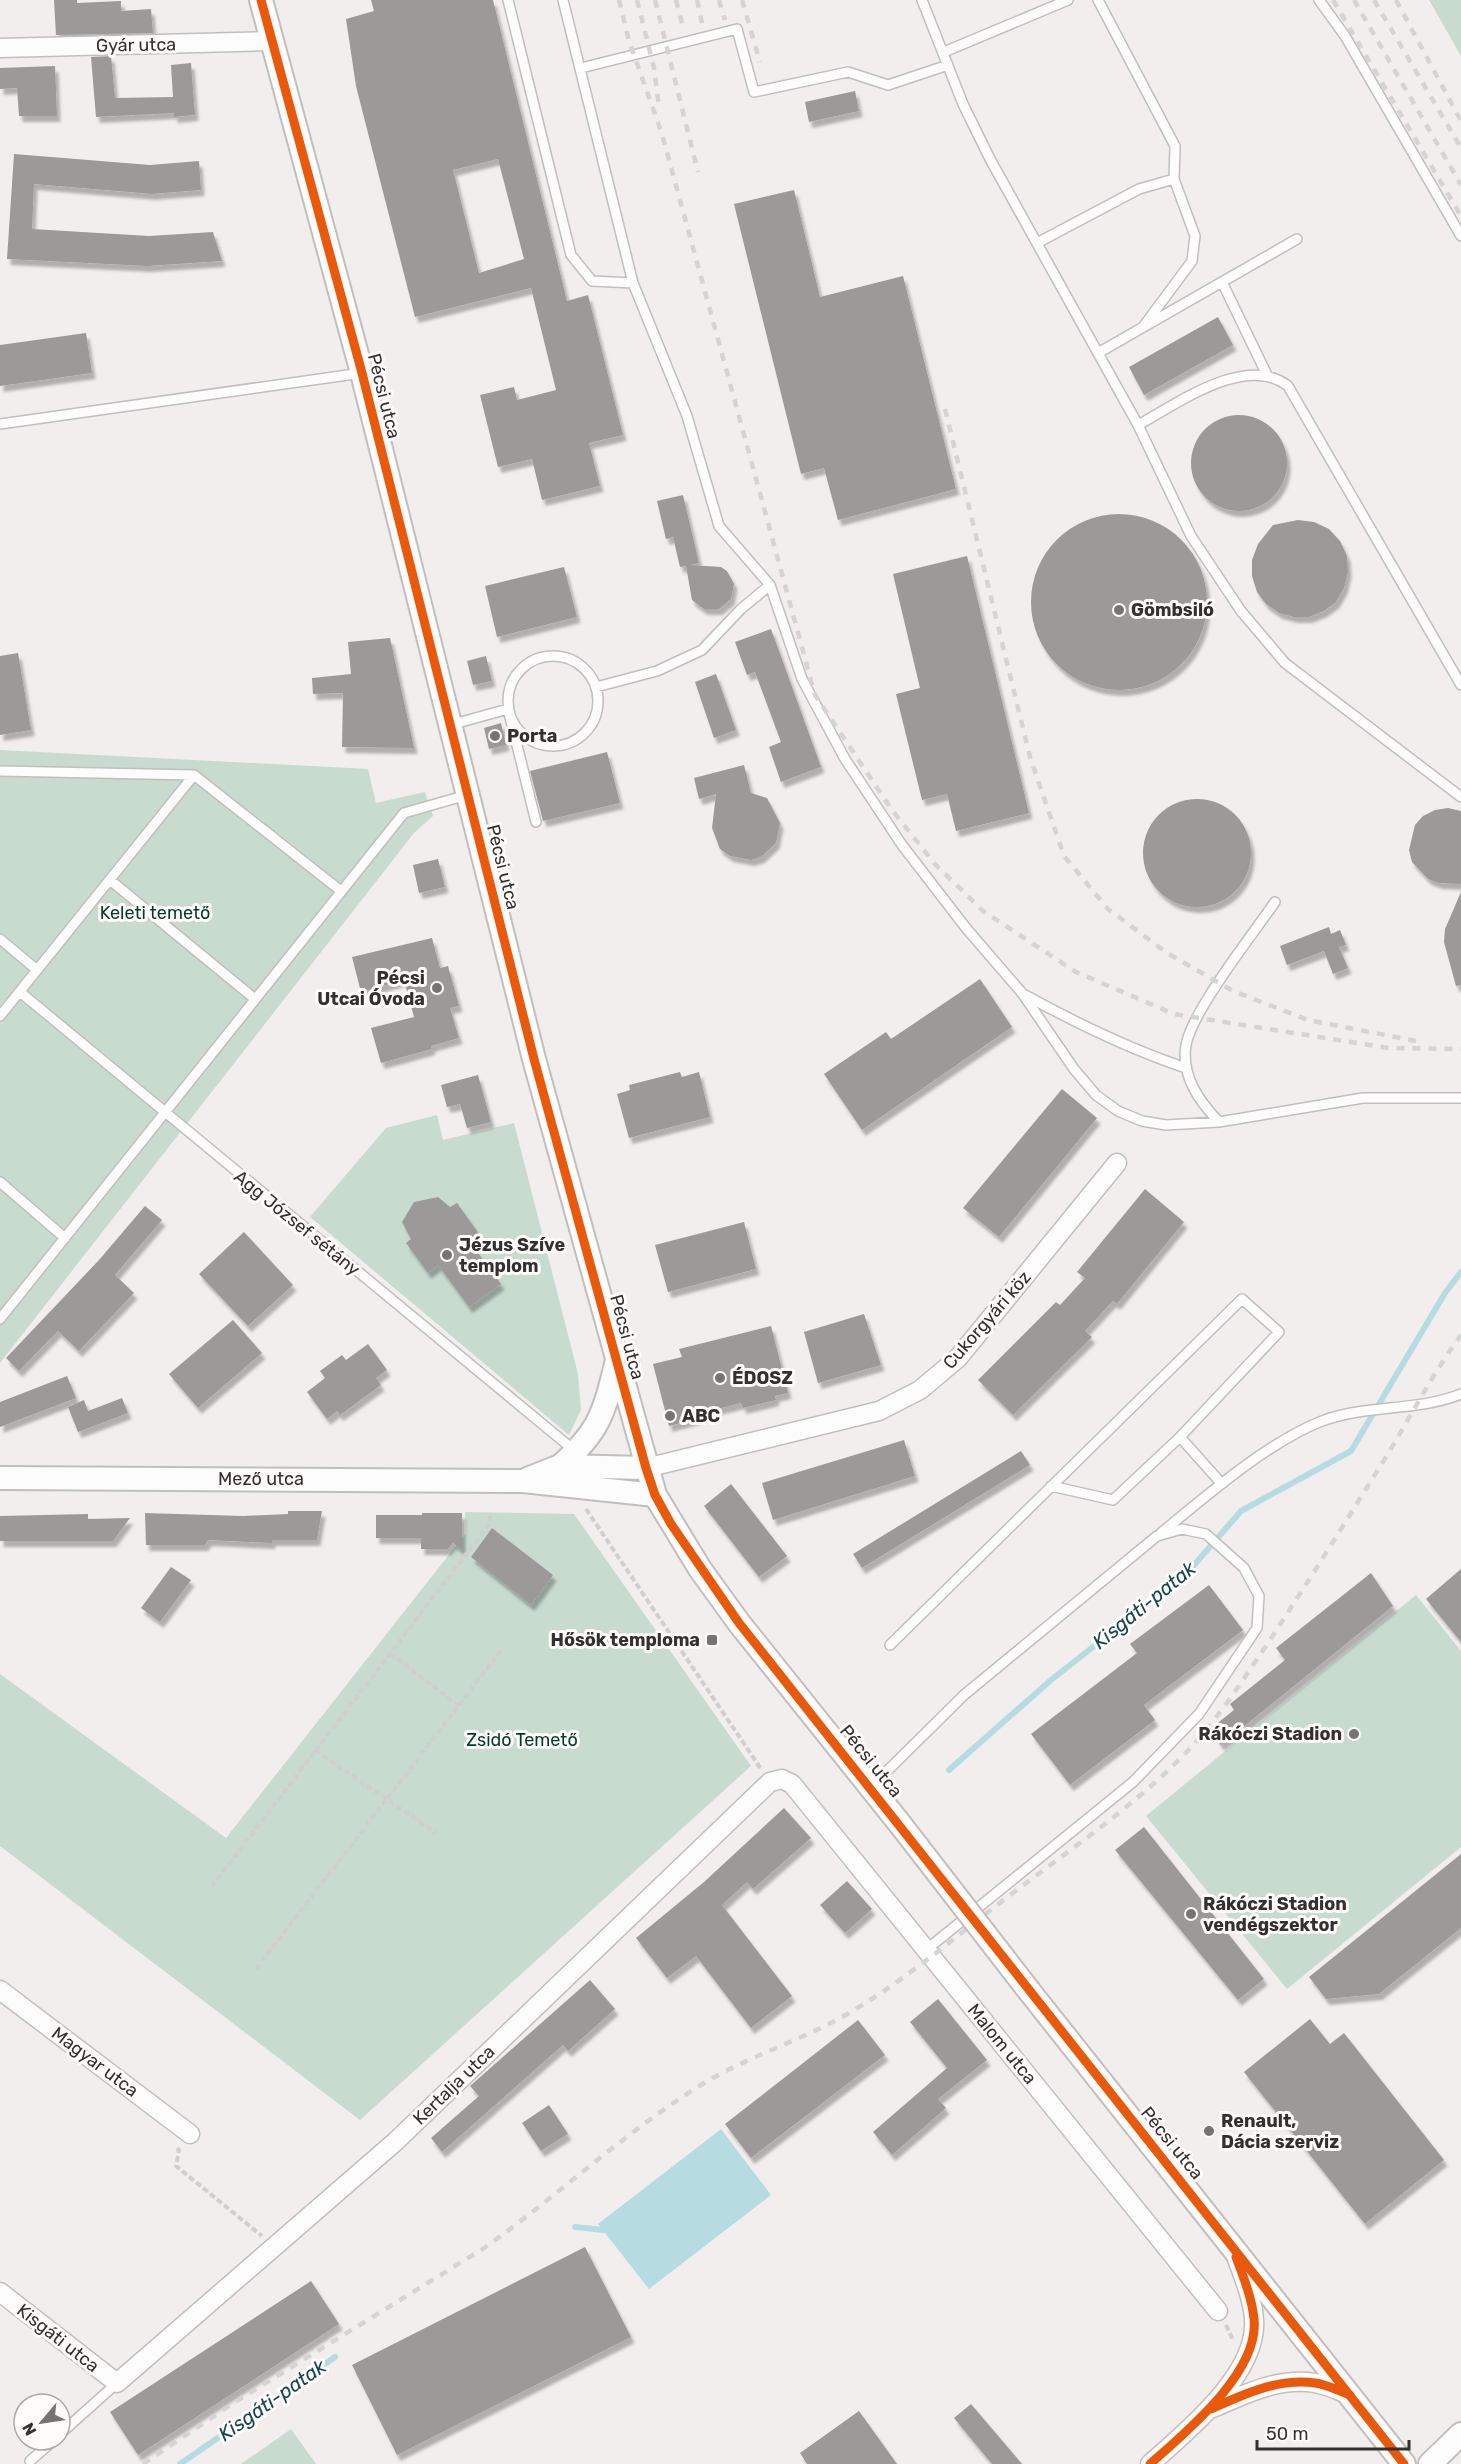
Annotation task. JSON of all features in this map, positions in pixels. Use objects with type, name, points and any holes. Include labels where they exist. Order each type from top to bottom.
[{"type":"street","name":"Pécsi utca","points":[[261,0],[362,373],[534,1059],[655,1495],[694,1560],[739,1623],[871,1787],[1030,1992],[1404,2464]]},
{"type":"street","name":"Gyár utca","points":[[0,48],[272,41]]},
{"type":"street","name":"Cukorgyári köz","points":[[646,1468],[879,1411],[920,1390],[958,1358],[1117,1163]]},
{"type":"street","points":[[569,1468],[605,1411],[617,1362]]},
{"type":"street","points":[[569,1468],[646,1468]]},
{"type":"street","points":[[569,1468],[655,1495]]},
{"type":"street","name":"Mező utca","points":[[0,1478],[523,1481],[569,1468]]},
{"type":"street","name":"Malom utca","points":[[776,1781],[792,1784],[1218,2312]]},
{"type":"street","name":"Kertalja utca","points":[[117,2383],[395,2142],[776,1781]]},
{"type":"street","name":"Magyar utca","points":[[0,1989],[189,2134]]},
{"type":"street","points":[[1150,2464],[1211,2409],[1239,2369],[1253,2340],[1254,2319],[1232,2246]]},
{"type":"street","name":"Kisgáti utca","points":[[0,2292],[117,2383]]},
{"type":"street","points":[[1211,2409],[1252,2391],[1283,2383],[1316,2383],[1350,2395]]},
{"type":"street","points":[[1431,2464],[1461,2434]]},
{"type":"lane","points":[[508,0],[571,255],[592,281],[633,283]]},
{"type":"lane","points":[[563,0],[633,283],[687,416],[719,526],[770,585],[802,679],[845,759],[902,845],[966,928],[1022,993],[1074,1069],[1096,1095],[1118,1111],[1142,1121],[1166,1125],[1219,1122],[1363,1098],[1461,1098]]},
{"type":"lane","points":[[922,0],[963,104],[990,159],[1138,425],[1191,536],[1263,641],[1285,663],[1461,797]]},
{"type":"lane","points":[[944,52],[1068,0]]},
{"type":"lane","points":[[1098,0],[1175,146],[1174,179],[1195,236],[1192,261],[1143,327]]},
{"type":"lane","points":[[1319,0],[1345,36],[1461,236]]},
{"type":"lane","points":[[581,68],[737,29],[754,92],[848,72],[888,85],[948,65]]},
{"type":"lane","points":[[1037,243],[1138,189],[1174,179]]},
{"type":"lane","points":[[1098,353],[1297,239]]},
{"type":"lane","points":[[1221,282],[1268,375]]},
{"type":"lane","points":[[0,424],[362,373]]},
{"type":"lane","points":[[1138,425],[1225,380],[1243,376],[1268,375],[1278,378],[1288,386],[1461,685]]},
{"type":"lane","points":[[596,687],[657,671],[702,650],[741,609],[770,585]]},
{"type":"lane","points":[[508,709],[513,723],[522,735],[535,743],[549,746],[564,745],[578,740],[589,729],[597,709],[596,687],[589,674],[578,664],[564,658],[542,658],[523,668],[513,680],[508,709],[536,822]]},
{"type":"lane","points":[[450,725],[508,709]]},
{"type":"lane","points":[[0,771],[195,776],[341,891]]},
{"type":"lane","points":[[0,1014],[195,776]]},
{"type":"lane","points":[[0,1319],[404,813],[467,795]]},
{"type":"lane","points":[[110,880],[255,999]]},
{"type":"lane","points":[[1219,1122],[1202,1104],[1186,1068],[1186,1045],[1192,1027],[1208,999],[1275,902]]},
{"type":"lane","points":[[0,939],[37,970]]},
{"type":"lane","name":"Agg József sétány","points":[[20,992],[163,1113],[569,1468]]},
{"type":"lane","points":[[1022,993],[1100,1035],[1138,1052],[1186,1068]]},
{"type":"lane","points":[[0,1182],[64,1238]]},
{"type":"lane","points":[[890,1645],[1051,1486],[1242,1299],[1279,1332],[1180,1437],[1113,1500],[1051,1486]]},
{"type":"lane","points":[[871,1787],[964,1695],[1221,1483],[1282,1443],[1322,1421],[1360,1411],[1414,1407],[1461,1394]]},
{"type":"lane","points":[[1180,1437],[1221,1483]]},
{"type":"lane","points":[[926,1950],[1133,1782],[1199,1714],[1257,1628],[1259,1596],[1244,1568],[1206,1534],[1182,1529],[1157,1536]]},
{"type":"lane","points":[[72,2423],[117,2383]]},
{"type":"lane","points":[[30,2461],[40,2452]]},
{"type":"path","points":[[569,1468],[776,1781]]},
{"type":"path","points":[[212,1886],[490,1523],[490,1512]]},
{"type":"path","points":[[256,1969],[503,1648]]},
{"type":"path","points":[[390,1653],[459,1706]]},
{"type":"path","points":[[315,1750],[386,1801],[436,1833]]},
{"type":"path","points":[[176,2166],[274,2246]]},
{"type":"green space","points":[[1429,0],[1461,0],[1461,56]]},
{"type":"green space","name":"Keleti temető","points":[[0,750],[368,769],[376,803],[425,792],[433,816],[414,833],[0,1363]]},
{"type":"green space","points":[[437,1115],[443,1140],[514,1123],[578,1374],[581,1410],[569,1435],[310,1217],[386,1128]]},
{"type":"green space","name":"Zsidó Temető","points":[[465,1512],[574,1514],[751,1766],[360,2120],[0,1846],[0,1674],[226,1838],[466,1533]]},
{"type":"green space","name":"Rákóczi Stadion","points":[[1416,1595],[1461,1651],[1461,1847],[1287,1989],[1146,1816]]},
{"type":"green space","points":[[291,2429],[316,2464],[241,2464]]},
{"type":"water","points":[[721,2129],[771,2195],[649,2289],[598,2224]]},
{"type":"building","points":[[54,0],[77,0],[77,3],[121,1],[121,11],[151,9],[153,33],[56,35]]},
{"type":"building","points":[[371,0],[493,0],[567,301],[588,295],[623,435],[589,443],[600,486],[542,500],[532,459],[498,467],[480,395],[514,387],[517,400],[556,390],[531,288],[415,317],[356,86],[346,19],[374,11]],"holes":[[[498,159],[524,259],[479,273],[453,170]]]},
{"type":"building","points":[[111,56],[115,98],[173,97],[171,65],[191,63],[195,115],[174,117],[174,113],[96,117],[91,57]]},
{"type":"building","points":[[55,66],[57,116],[19,116],[17,88],[0,89],[0,68]]},
{"type":"building","points":[[855,91],[859,111],[809,122],[805,102]]},
{"type":"building","points":[[14,154],[150,165],[199,161],[201,190],[152,194],[34,184],[32,229],[149,236],[213,232],[222,261],[147,266],[7,259]]},
{"type":"building","points":[[794,190],[820,297],[903,276],[956,489],[838,520],[824,468],[801,474],[734,204]]},
{"type":"building","points":[[1218,317],[1233,345],[1144,395],[1129,367]]},
{"type":"building","points":[[86,333],[92,373],[0,386],[0,345]]},
{"type":"building","points":[[1239,415],[1257,418],[1273,429],[1284,445],[1287,463],[1284,481],[1273,497],[1257,508],[1239,511],[1221,508],[1205,497],[1194,481],[1191,463],[1194,445],[1205,429],[1221,418]]},
{"type":"building","points":[[683,495],[699,563],[690,565],[721,567],[727,571],[734,584],[731,599],[719,609],[704,609],[692,600],[686,566],[680,567],[673,537],[666,539],[657,501]]},
{"type":"building","name":"Gömbsiló","points":[[1119,514],[1153,521],[1168,529],[1181,540],[1192,553],[1200,568],[1207,602],[1200,636],[1192,651],[1181,664],[1168,675],[1153,683],[1119,690],[1085,683],[1070,675],[1057,664],[1046,651],[1038,636],[1031,602],[1038,568],[1046,553],[1057,540],[1070,529],[1085,521]]},
{"type":"building","points":[[1298,520],[1314,522],[1329,529],[1340,541],[1347,556],[1348,572],[1344,588],[1336,602],[1324,611],[1309,617],[1294,617],[1279,613],[1266,604],[1257,592],[1252,576],[1252,560],[1258,544],[1273,525]]},
{"type":"building","points":[[967,556],[1029,813],[956,831],[947,794],[922,800],[896,694],[920,688],[893,574]]},
{"type":"building","points":[[564,567],[577,617],[497,637],[485,586]]},
{"type":"building","points":[[771,629],[821,767],[781,782],[769,747],[781,742],[755,672],[747,675],[735,642]]},
{"type":"building","points":[[390,638],[414,748],[342,747],[343,693],[313,694],[312,678],[351,674],[348,642]]},
{"type":"building","points":[[18,653],[31,730],[0,735],[0,656]]},
{"type":"building","points":[[486,656],[492,681],[473,685],[467,661]]},
{"type":"building","points":[[716,674],[736,730],[714,738],[695,682]]},
{"type":"building","name":"Porta","points":[[501,723],[506,745],[489,749],[484,728]]},
{"type":"building","points":[[607,752],[620,803],[543,821],[530,771]]},
{"type":"building","points":[[744,765],[751,793],[767,798],[780,823],[776,843],[761,857],[751,860],[730,856],[720,849],[712,828],[716,794],[699,799],[694,778]]},
{"type":"building","points":[[1197,799],[1218,803],[1235,815],[1247,832],[1251,853],[1247,874],[1235,891],[1218,903],[1197,907],[1176,903],[1159,891],[1147,874],[1143,853],[1147,832],[1159,815],[1176,803]]},
{"type":"building","points":[[1448,808],[1461,811],[1461,884],[1439,883],[1428,879],[1412,862],[1409,850],[1415,825],[1423,816],[1435,810]]},
{"type":"building","points":[[438,859],[445,887],[419,893],[413,865]]},
{"type":"building","points":[[1461,892],[1461,985],[1456,986],[1444,942],[1445,929]]},
{"type":"building","points":[[1329,927],[1331,934],[1340,930],[1346,945],[1339,947],[1348,968],[1333,974],[1324,951],[1287,965],[1280,946]]},
{"type":"building","points":[[432,938],[440,968],[448,966],[459,1006],[450,1008],[459,1038],[431,1046],[432,1049],[381,1063],[371,1028],[414,1017],[404,980],[361,992],[352,957]]},
{"type":"building","points":[[980,979],[1012,1027],[862,1130],[824,1074],[886,1032],[891,1039]]},
{"type":"building","points":[[680,1072],[682,1077],[699,1072],[710,1117],[629,1138],[617,1094],[630,1090],[629,1085]]},
{"type":"building","points":[[478,1075],[491,1122],[467,1128],[460,1104],[447,1107],[441,1085]]},
{"type":"building","points":[[1062,1089],[1097,1118],[999,1237],[963,1208]]},
{"type":"building","points":[[1145,1189],[1184,1222],[1117,1304],[1113,1301],[1085,1331],[1092,1337],[1013,1415],[978,1380],[1056,1302],[1060,1305],[1085,1278],[1077,1272]]},
{"type":"building","name":"Jézus Szíve templom","points":[[438,1197],[450,1207],[457,1203],[482,1238],[472,1245],[501,1284],[469,1307],[438,1265],[428,1273],[406,1243],[411,1239],[402,1222],[414,1202]]},
{"type":"building","points":[[145,1206],[162,1220],[115,1275],[134,1293],[79,1351],[58,1331],[19,1371],[6,1358],[99,1260]]},
{"type":"building","points":[[744,1222],[756,1269],[668,1292],[655,1245]]},
{"type":"building","points":[[244,1232],[293,1285],[248,1326],[199,1274]]},
{"type":"building","points":[[864,1314],[881,1365],[818,1383],[804,1332]]},
{"type":"building","points":[[233,1320],[262,1353],[198,1408],[169,1374]]},
{"type":"building","name":"ÉDOSZ","points":[[771,1326],[788,1393],[775,1396],[776,1400],[743,1408],[741,1403],[698,1414],[699,1418],[669,1426],[653,1364],[682,1357],[679,1349]]},
{"type":"building","points":[[368,1344],[387,1370],[376,1378],[381,1385],[340,1415],[337,1411],[327,1419],[307,1392],[325,1378],[320,1371],[342,1355],[346,1360]]},
{"type":"building","points":[[67,1376],[76,1398],[0,1427],[0,1402]]},
{"type":"building","points":[[122,1398],[128,1413],[78,1432],[68,1407],[84,1400],[88,1411]]},
{"type":"building","points":[[904,1440],[915,1476],[773,1520],[762,1483]]},
{"type":"building","points":[[1021,1451],[1030,1465],[862,1568],[853,1554]]},
{"type":"building","points":[[731,1484],[787,1556],[759,1577],[704,1506]]},
{"type":"building","points":[[288,1511],[322,1511],[317,1540],[272,1540],[272,1543],[208,1540],[205,1545],[146,1545],[145,1513],[243,1516],[288,1514]]},
{"type":"building","points":[[422,1513],[462,1513],[462,1550],[453,1543],[448,1549],[421,1549],[421,1538],[376,1538],[376,1515],[422,1515]]},
{"type":"building","points":[[88,1514],[88,1519],[130,1518],[113,1541],[0,1541],[0,1516]]},
{"type":"building","points":[[492,1528],[553,1575],[531,1605],[471,1557]]},
{"type":"building","points":[[171,1567],[191,1580],[160,1622],[141,1608]]},
{"type":"building","points":[[1461,1569],[1461,1642],[1426,1599]]},
{"type":"building","points":[[1371,1573],[1393,1606],[1221,1745],[1210,1729],[1234,1710],[1230,1704],[1285,1660],[1276,1648]]},
{"type":"building","points":[[1209,1585],[1243,1630],[1144,1705],[1155,1720],[1070,1785],[1031,1734],[1137,1653],[1130,1644]]},
{"type":"building","points":[[784,1808],[811,1838],[753,1889],[747,1882],[722,1905],[792,1996],[751,2028],[696,1956],[667,1978],[636,1938],[704,1882]]},
{"type":"building","name":"Rákóczi Stadion vendégszektor","points":[[1144,1827],[1264,1979],[1238,2000],[1115,1850]]},
{"type":"building","points":[[1461,1854],[1461,1928],[1379,1994],[1326,1999],[1309,1977]]},
{"type":"building","points":[[847,1881],[872,1909],[845,1933],[820,1905]]},
{"type":"building","points":[[590,1980],[615,2009],[568,2051],[563,2045],[442,2152],[431,2138],[479,2096],[470,2086]]},
{"type":"building","points":[[938,1999],[987,2060],[938,2099],[946,2108],[892,2155],[873,2132],[947,2068],[910,2022]]},
{"type":"building","points":[[1310,2019],[1330,2044],[1344,2033],[1444,2160],[1365,2224],[1244,2072]]},
{"type":"building","points":[[858,2020],[885,2055],[751,2158],[725,2124]]},
{"type":"building","points":[[549,2105],[568,2134],[541,2151],[522,2123]]},
{"type":"building","points":[[585,2247],[631,2337],[397,2455],[352,2365]]},
{"type":"building","points":[[311,2281],[339,2324],[138,2455],[110,2412]]},
{"type":"building","points":[[971,2404],[1022,2464],[992,2464],[954,2418]]},
{"type":"building","points":[[859,2411],[897,2464],[807,2464],[800,2453]]},
{"type":"waterway","name":"Kisgáti-patak","points":[[949,1770],[1051,1680],[1188,1572],[1241,1511],[1351,1451],[1445,1293],[1461,1272]]},
{"type":"waterway","points":[[575,2227],[603,2230]]},
{"type":"waterway","name":"Kisgáti-patak","points":[[180,2464],[335,2357]]},
{"type":"railway","points":[[619,0],[629,41],[662,134],[815,695],[892,810],[935,864],[983,911],[1076,972],[1174,1014],[1388,1048],[1461,1049]]},
{"type":"railway","points":[[637,0],[654,68],[659,107]]},
{"type":"railway","points":[[655,0],[698,172]]},
{"type":"railway","points":[[676,0],[684,31]]},
{"type":"railway","points":[[697,0],[702,23]]},
{"type":"railway","points":[[719,0],[725,20]]},
{"type":"railway","points":[[742,0],[760,62]]},
{"type":"railway","points":[[1333,0],[1461,216]]},
{"type":"railway","points":[[1354,0],[1461,185]]},
{"type":"railway","points":[[1374,0],[1461,148]]},
{"type":"railway","points":[[1396,0],[1461,121]]},
{"type":"railway","points":[[945,409],[1030,757],[1064,856],[1108,909],[1167,953],[1233,991],[1308,1020],[1416,1041]]},
{"type":"railway","points":[[143,2464],[235,2402],[481,2250],[644,2124],[701,2085],[737,2065],[831,2023],[891,1986],[1106,1823],[1152,1785],[1195,1743],[1214,1721],[1239,1685],[1327,1551],[1461,1335]]},
{"type":"cycle path","points":[[261,0],[362,373],[534,1059],[655,1495],[671,1524],[739,1623],[1404,2464]]},
{"type":"cycle path","points":[[1150,2464],[1182,2436],[1217,2400],[1245,2360],[1253,2339],[1254,2319],[1249,2295],[1236,2257]]},
{"type":"cycle path","points":[[1211,2409],[1262,2388],[1288,2383],[1319,2384],[1350,2395]]},
{"type":"place","name":"Gömbsiló","points":[[1119,610]]},
{"type":"place","name":"Porta","points":[[495,736]]},
{"type":"place","name":"Pécsi Utcai Óvoda","points":[[437,988]]},
{"type":"place","name":"Jézus Szíve templom","points":[[447,1255]]},
{"type":"place","name":"ÉDOSZ","points":[[720,1378]]},
{"type":"place","name":"ABC","points":[[670,1416]]},
{"type":"place","name":"Hősök temploma","points":[[712,1640]]},
{"type":"place","name":"Rákóczi Stadion","points":[[1354,1734]]},
{"type":"place","name":"Rákóczi Stadion vendégszektor","points":[[1191,1914]]},
{"type":"place","name":"Renault, Dácia szerviz","points":[[1209,2131]]}]
